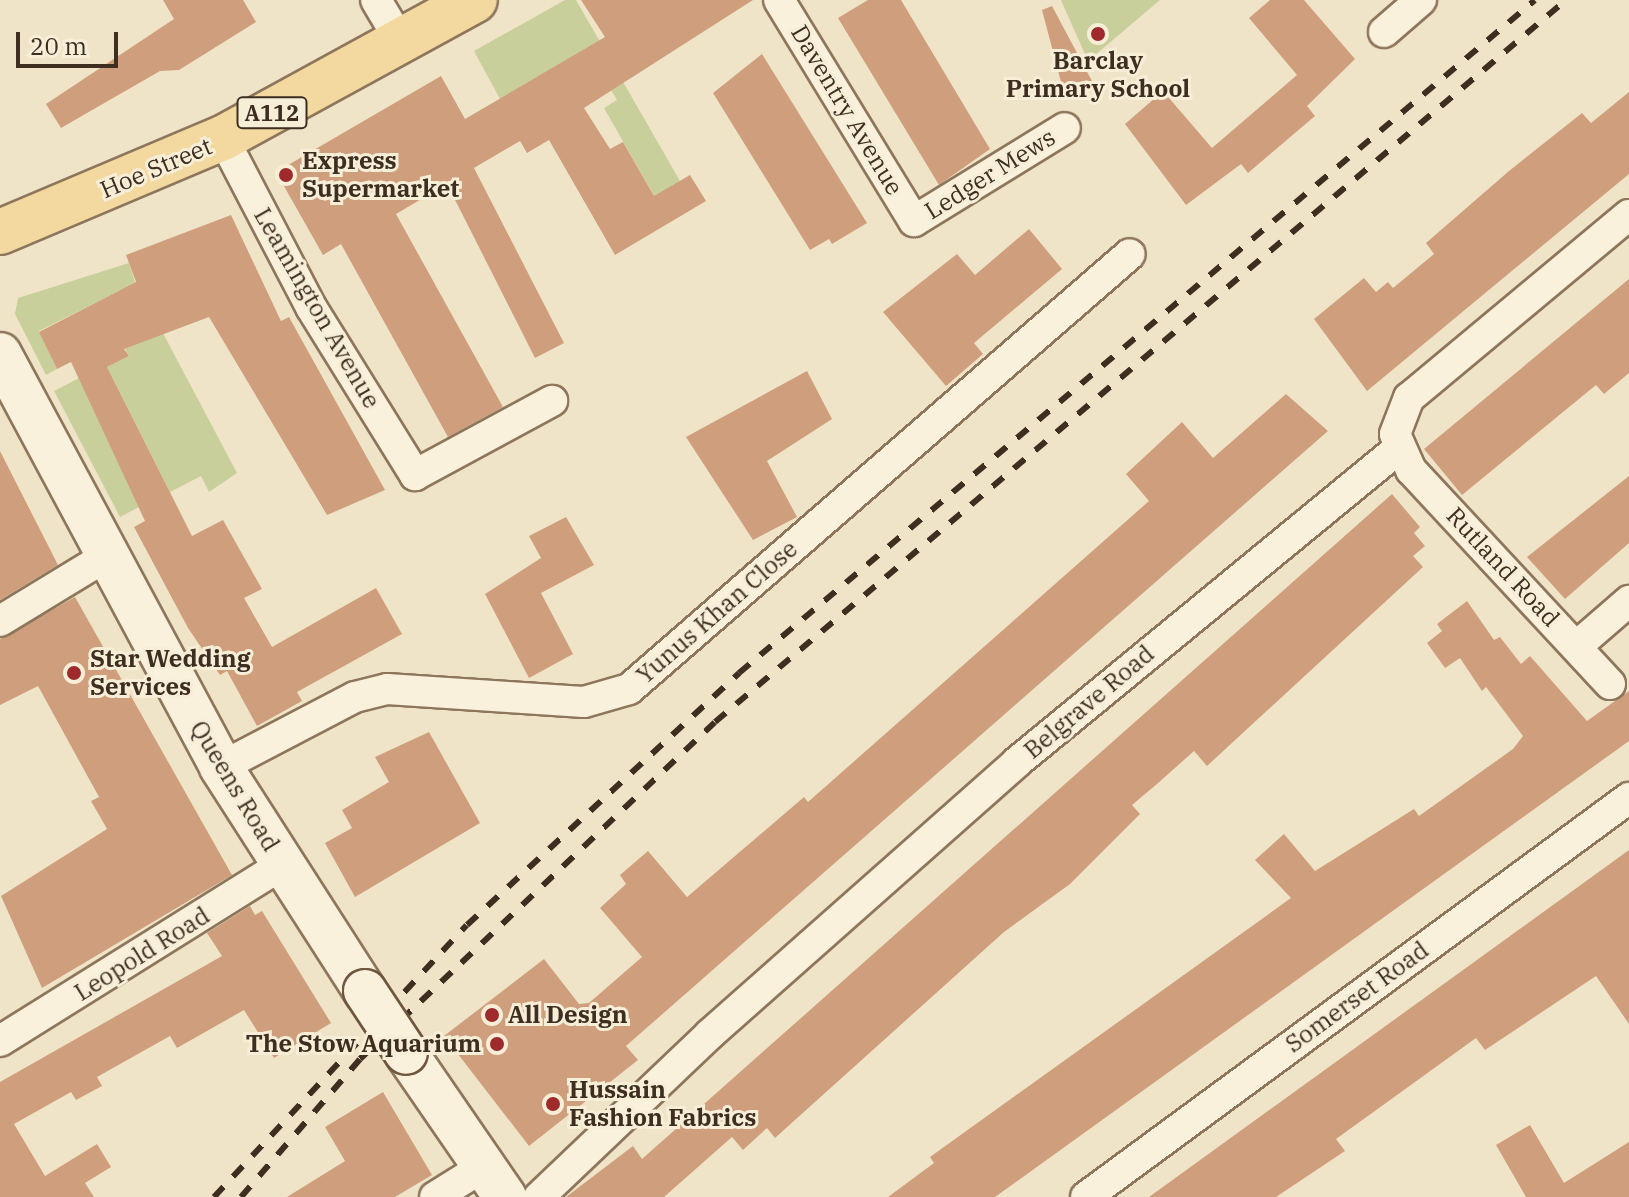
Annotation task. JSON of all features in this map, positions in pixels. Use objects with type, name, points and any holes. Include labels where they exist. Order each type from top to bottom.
[{"type":"main road","name":"Hoe Street","points":[[0,232],[223,138],[475,0]]},
{"type":"street","points":[[376,0],[401,42]]},
{"type":"street","name":"Daventry Avenue","points":[[779,0],[914,221]]},
{"type":"street","points":[[1384,32],[1421,0]]},
{"type":"street","name":"Ledger Mews","points":[[914,221],[1065,128]]},
{"type":"street","name":"Leamington Avenue","points":[[223,138],[311,307],[415,475],[552,401]]},
{"type":"street","points":[[1397,450],[1395,427],[1409,398],[1629,215]]},
{"type":"street","name":"Yunus Khan Close","points":[[221,767],[355,697],[387,689],[584,702],[629,689],[1130,254]]},
{"type":"street","name":"Queens Road","points":[[0,354],[221,767],[282,865],[494,1182]]},
{"type":"street","name":"Belgrave Road","points":[[539,1197],[949,822],[1347,485],[1397,450]]},
{"type":"street","name":"Rutland Road","points":[[1397,450],[1610,684]]},
{"type":"street","points":[[0,621],[107,556]]},
{"type":"street","points":[[1577,646],[1629,601]]},
{"type":"street","name":"Somerset Road","points":[[1086,1197],[1629,798]]},
{"type":"street","name":"Leopold Road","points":[[0,1041],[282,865]]},
{"type":"street","points":[[435,1197],[494,1182]]},
{"type":"green space","points":[[565,0],[576,0],[680,181],[674,185],[689,211],[669,222],[604,108],[617,100],[587,48],[500,99],[474,51]]},
{"type":"green space","name":"Barclay Primary School","points":[[1061,0],[1160,0],[1088,61]]},
{"type":"green space","points":[[129,263],[135,283],[39,331],[57,369],[46,375],[15,314],[18,298]]},
{"type":"green space","points":[[156,320],[237,473],[209,492],[201,476],[170,492],[107,367],[129,356],[119,338]]},
{"type":"green space","points":[[79,378],[139,507],[120,517],[54,391]]},
{"type":"building","points":[[163,0],[243,0],[256,22],[179,70],[160,71],[61,128],[46,104],[174,19]]},
{"type":"building","points":[[581,0],[753,0],[584,108],[610,149],[623,142],[654,196],[690,175],[706,201],[615,255],[549,140],[527,153],[520,141],[474,168],[564,343],[535,358],[447,184],[396,214],[503,407],[448,437],[341,244],[323,255],[276,172],[441,76],[465,119],[605,37]]},
{"type":"building","points":[[868,0],[901,0],[990,149],[939,185],[838,18]]},
{"type":"building","points":[[1270,0],[1304,0],[1355,59],[1307,106],[1315,116],[1248,173],[1241,164],[1186,205],[1125,124],[1163,91],[1212,148],[1297,75],[1249,18]]},
{"type":"building","points":[[1052,6],[1093,83],[1065,97],[1042,10]]},
{"type":"building","points":[[762,54],[867,223],[832,244],[829,239],[810,250],[713,93]]},
{"type":"building","points":[[1629,92],[1629,174],[1367,391],[1314,319],[1364,278],[1376,292],[1388,282],[1393,288],[1434,254],[1426,243],[1509,171],[1582,113],[1591,123]]},
{"type":"building","points":[[231,215],[281,321],[289,317],[385,490],[327,515],[209,317],[124,349],[129,356],[107,367],[192,536],[223,520],[262,589],[244,598],[272,647],[376,588],[402,634],[297,692],[302,701],[257,726],[227,671],[220,675],[188,628],[134,527],[145,521],[71,362],[57,369],[39,332],[136,282],[126,255]]},
{"type":"building","points":[[1029,229],[1062,269],[974,343],[983,354],[946,386],[883,312],[957,254],[975,275]]},
{"type":"building","points":[[1629,279],[1629,373],[1604,394],[1596,385],[1462,495],[1424,449]]},
{"type":"building","points":[[807,371],[832,419],[767,461],[797,517],[753,540],[686,437]]},
{"type":"building","points":[[1286,394],[1328,431],[626,1046],[638,1060],[529,1146],[444,1036],[544,959],[579,1004],[589,1003],[642,957],[600,908],[626,884],[620,875],[648,851],[687,897],[804,797],[808,802],[1149,501],[1126,474],[1182,422],[1213,458]]},
{"type":"building","points":[[0,451],[58,565],[0,600]]},
{"type":"building","points":[[1629,476],[1629,543],[1565,599],[1527,557]]},
{"type":"building","points":[[1392,494],[1420,527],[1414,533],[1425,546],[1413,556],[1423,567],[1207,766],[1194,751],[1132,805],[1140,814],[1070,884],[1004,932],[775,1138],[767,1128],[743,1150],[732,1137],[664,1197],[566,1197],[633,1146],[642,1159]]},
{"type":"building","points":[[566,517],[594,565],[541,593],[573,654],[529,678],[485,594],[541,558],[529,536]]},
{"type":"building","points":[[75,597],[232,875],[42,988],[1,896],[107,829],[91,801],[99,797],[38,686],[0,705],[0,639]]},
{"type":"building","points":[[1467,601],[1494,640],[1500,637],[1521,664],[1530,656],[1587,721],[1629,691],[1629,741],[995,1197],[888,1197],[934,1163],[930,1157],[1291,898],[1255,860],[1284,834],[1315,871],[1414,809],[1419,816],[1513,749],[1523,736],[1486,687],[1482,691],[1460,658],[1445,668],[1427,643],[1442,631],[1437,624]]},
{"type":"building","points":[[429,732],[480,823],[355,897],[325,843],[352,828],[342,810],[389,782],[375,757]]},
{"type":"building","points":[[1629,850],[1629,1024],[1596,976],[1485,1050],[1476,1038],[1336,1139],[1345,1151],[1276,1197],[1149,1197]]},
{"type":"building","points":[[250,906],[255,915],[262,911],[331,1023],[274,1058],[244,1010],[177,1048],[170,1036],[97,1077],[102,1086],[76,1100],[71,1092],[14,1124],[45,1176],[97,1144],[111,1167],[85,1183],[94,1197],[0,1197],[0,1082],[222,956],[207,933]]},
{"type":"building","points":[[383,1092],[432,1175],[395,1197],[287,1197],[345,1161],[325,1127]]},
{"type":"building","points":[[1530,1125],[1564,1183],[1629,1142],[1629,1197],[1526,1197],[1496,1145]]},
{"type":"railway","points":[[214,1197],[467,925],[739,673],[1535,0]]},
{"type":"railway","points":[[241,1197],[360,1059],[715,722],[1566,0]]},
{"type":"place","name":"Barclay Primary School","points":[[1098,34]]},
{"type":"place","name":"Express Supermarket","points":[[286,175]]},
{"type":"place","name":"Star Wedding Services","points":[[74,673]]},
{"type":"place","name":"All Design","points":[[492,1015]]},
{"type":"place","name":"The Stow Aquarium","points":[[497,1044]]},
{"type":"place","name":"Hussain Fashion Fabrics","points":[[553,1104]]}]
